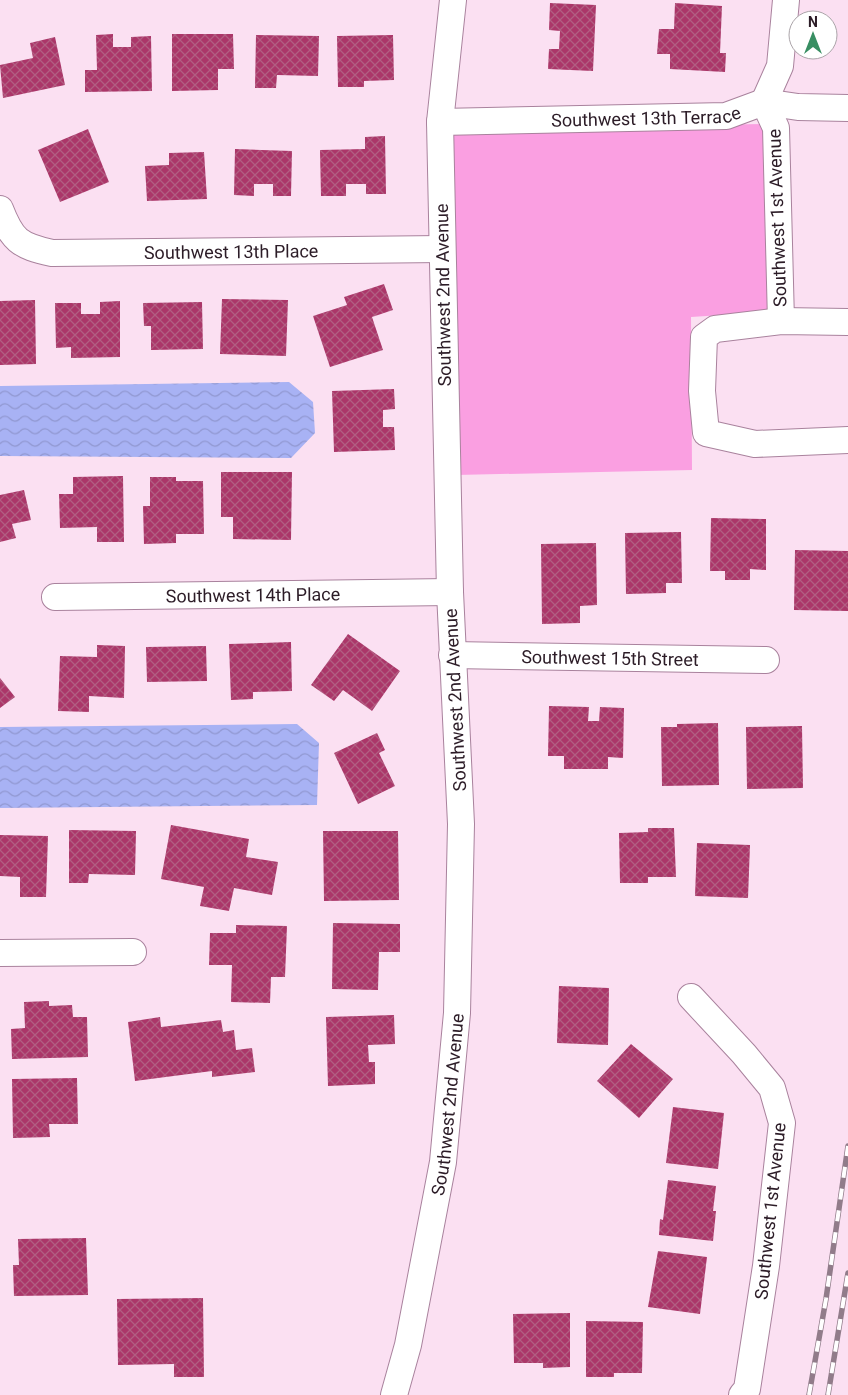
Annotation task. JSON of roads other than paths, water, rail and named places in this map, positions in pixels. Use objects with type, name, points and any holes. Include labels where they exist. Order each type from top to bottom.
[{"type":"street","name":"Southwest 2nd Avenue","points":[[394,1395],[408,1345],[444,1162],[457,1013],[461,824],[450,592],[440,122],[452,0]]},
{"type":"street","points":[[764,102],[780,66],[786,0]]},
{"type":"street","name":"Southwest 13th Terrace","points":[[440,122],[726,116],[764,102],[798,107],[848,108]]},
{"type":"street","name":"Southwest 1st Avenue","points":[[764,102],[776,128],[781,322]]},
{"type":"street","name":"Southwest 13th Place","points":[[0,208],[8,231],[24,245],[52,253],[442,249]]},
{"type":"street","points":[[848,322],[781,322],[715,329],[704,337],[702,391],[706,433],[755,444],[848,440]]},
{"type":"street","name":"Southwest 14th Place","points":[[55,597],[450,592]]},
{"type":"street","name":"Southwest 15th Street","points":[[452,655],[766,660]]},
{"type":"street","points":[[0,953],[133,952]]},
{"type":"street","name":"Southwest 1st Avenue","points":[[691,997],[744,1054],[772,1088],[782,1123],[757,1335],[747,1389],[742,1395]]},
{"type":"water","points":[[289,382],[313,402],[315,433],[291,458],[0,456],[0,386]]},
{"type":"water","points":[[297,724],[319,743],[317,805],[0,808],[0,727]]},
{"type":"railway","points":[[809,1395],[826,1299],[848,1146]]},
{"type":"railway","points":[[828,1395],[848,1273]]}]
